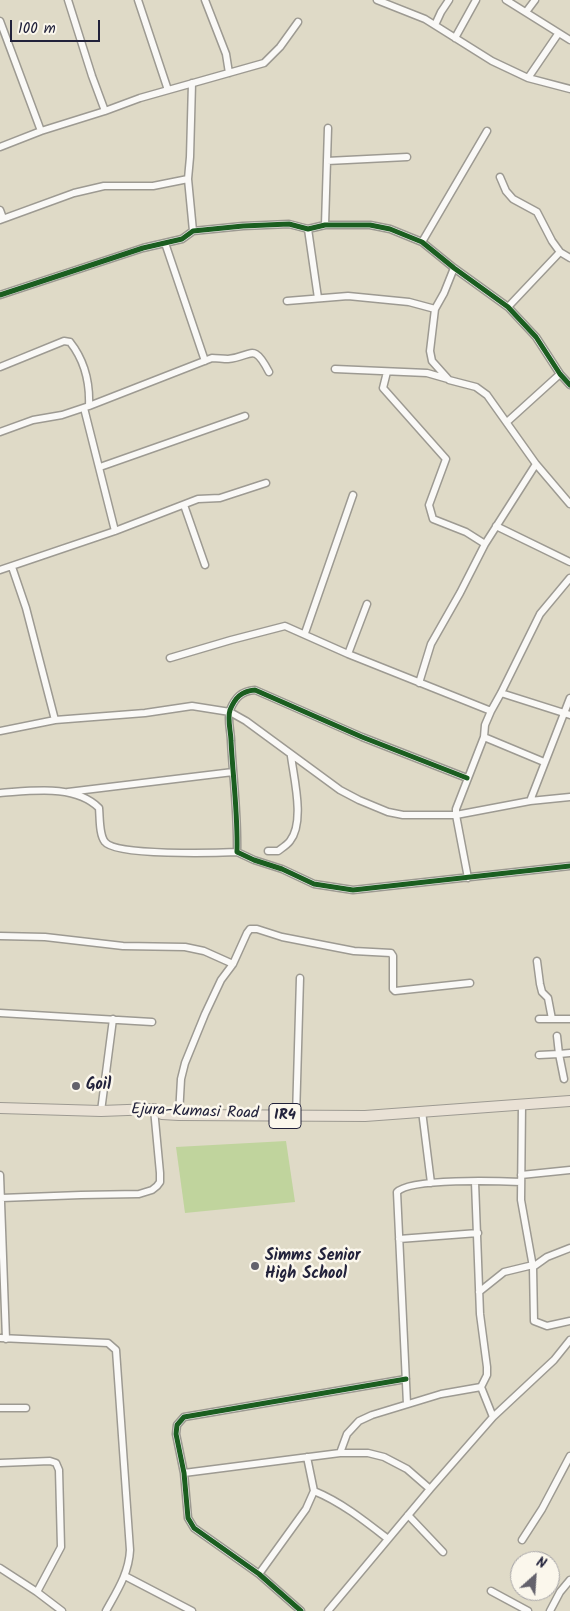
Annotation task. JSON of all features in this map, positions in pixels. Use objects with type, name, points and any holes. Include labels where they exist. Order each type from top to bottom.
[{"type":"main road","name":"Ejura-Kumasi Road","points":[[0,1108],[101,1112],[154,1109],[162,1114],[179,1115],[365,1116],[570,1101]]},
{"type":"street","points":[[68,0],[105,111]]},
{"type":"street","points":[[138,0],[168,90]]},
{"type":"street","points":[[205,0],[226,54],[229,73]]},
{"type":"street","points":[[377,0],[412,13],[435,25],[492,61],[528,78],[570,89]]},
{"type":"street","points":[[435,25],[449,0]]},
{"type":"street","points":[[455,38],[476,0]]},
{"type":"street","points":[[506,0],[570,40]]},
{"type":"street","points":[[526,12],[535,0]]},
{"type":"street","points":[[0,20],[41,131]]},
{"type":"street","points":[[0,147],[41,131],[168,90],[264,62],[280,47],[298,22]]},
{"type":"street","points":[[528,78],[558,34]]},
{"type":"street","points":[[192,83],[188,178],[193,231]]},
{"type":"street","points":[[325,225],[328,128]]},
{"type":"street","points":[[422,242],[487,131]]},
{"type":"street","points":[[327,161],[407,156]]},
{"type":"street","points":[[500,177],[506,191],[513,199],[537,212],[545,230],[560,252],[570,258]]},
{"type":"street","points":[[0,210],[2,219],[74,193],[104,186],[153,186],[188,178]]},
{"type":"street","points":[[0,296],[143,248],[182,239],[193,231],[289,224],[308,229],[325,225],[370,225],[390,229],[422,242],[508,307],[536,337],[560,374],[570,384]]},
{"type":"street","points":[[308,229],[318,298]]},
{"type":"street","points":[[165,243],[204,361]]},
{"type":"street","points":[[508,307],[560,252]]},
{"type":"street","points":[[449,380],[432,361],[430,351],[435,309],[454,268]]},
{"type":"street","points":[[287,301],[348,296],[409,302],[435,309]]},
{"type":"street","points":[[0,367],[64,341],[70,342],[76,349],[87,373],[89,388],[86,407],[115,531]]},
{"type":"street","points":[[0,432],[33,420],[62,415],[86,407],[212,358],[228,359],[245,353],[254,353],[260,356],[269,372]]},
{"type":"street","points":[[335,369],[427,373],[476,387],[487,394],[536,464],[570,504]]},
{"type":"street","points":[[387,372],[383,388],[446,459],[429,506],[433,519],[466,532],[485,544]]},
{"type":"street","points":[[507,422],[560,374]]},
{"type":"street","points":[[100,466],[245,416]]},
{"type":"street","points":[[419,682],[431,644],[485,544],[536,464]]},
{"type":"street","points":[[0,570],[115,531],[198,499],[220,498],[266,483]]},
{"type":"street","points":[[305,633],[354,495]]},
{"type":"street","points":[[184,505],[205,565]]},
{"type":"street","points":[[496,526],[570,562]]},
{"type":"street","points":[[12,567],[26,608],[55,720]]},
{"type":"street","points":[[468,878],[456,815],[467,778],[484,737],[491,711],[540,614],[570,578]]},
{"type":"street","points":[[348,654],[367,604]]},
{"type":"street","points":[[170,658],[285,626],[305,633],[348,654],[491,711]]},
{"type":"street","points":[[237,852],[237,815],[230,712],[240,694],[245,690],[254,690],[362,737],[467,778]]},
{"type":"street","points":[[501,693],[567,714]]},
{"type":"street","points":[[530,801],[544,762],[567,714],[570,698]]},
{"type":"street","points":[[0,731],[55,720],[145,713],[192,706],[230,712],[246,721],[291,756],[340,790],[358,800],[388,812],[403,815],[456,815],[530,801],[570,797]]},
{"type":"street","points":[[484,737],[544,762]]},
{"type":"street","points":[[268,851],[278,851],[291,840],[295,827],[299,810],[291,756]]},
{"type":"street","points":[[64,792],[233,772]]},
{"type":"street","points":[[0,793],[41,790],[64,792],[88,798],[99,808],[104,841],[114,848],[134,851],[237,852],[282,869],[314,884],[353,890],[570,866]]},
{"type":"street","points":[[179,1115],[181,1079],[185,1063],[217,988],[233,964],[250,929],[354,951],[391,952],[393,956],[394,990],[470,983]]},
{"type":"street","points":[[0,936],[45,937],[123,946],[185,947],[204,951],[233,964]]},
{"type":"street","points":[[537,961],[542,992],[549,1003],[552,1019]]},
{"type":"street","points":[[296,1116],[300,978]]},
{"type":"street","points":[[0,1013],[152,1022]]},
{"type":"street","points":[[539,1019],[570,1020]]},
{"type":"street","points":[[101,1112],[113,1020]]},
{"type":"street","points":[[557,1036],[564,1079]]},
{"type":"street","points":[[539,1055],[570,1053]]},
{"type":"street","points":[[522,1104],[521,1200],[533,1266],[534,1321],[547,1326],[570,1321]]},
{"type":"street","points":[[1,1198],[139,1194],[152,1190],[160,1182],[154,1109]]},
{"type":"street","points":[[422,1112],[431,1183]]},
{"type":"street","points":[[407,1404],[397,1192],[404,1187],[431,1183],[521,1178],[570,1170]]},
{"type":"street","points":[[0,1175],[3,1338],[108,1343],[116,1350],[130,1550],[129,1563],[124,1576],[106,1611]]},
{"type":"street","points":[[475,1182],[479,1292],[487,1367],[487,1375],[481,1387],[493,1417]]},
{"type":"street","points":[[399,1239],[478,1233]]},
{"type":"street","points":[[479,1292],[504,1272],[533,1266],[547,1257],[570,1248]]},
{"type":"street","points":[[328,1611],[493,1417],[554,1360],[570,1340]]},
{"type":"street","points":[[301,1611],[259,1574],[190,1524],[184,1473],[176,1434],[177,1425],[184,1416],[406,1379]]},
{"type":"street","points":[[340,1453],[347,1434],[359,1421],[372,1415],[441,1394],[481,1387]]},
{"type":"street","points":[[0,1408],[26,1408]]},
{"type":"street","points":[[184,1473],[340,1453],[368,1452],[384,1457],[407,1469],[430,1489]]},
{"type":"street","points":[[522,1540],[542,1509],[570,1456]]},
{"type":"street","points":[[259,1574],[306,1509],[314,1491],[307,1457]]},
{"type":"street","points":[[0,1463],[50,1461],[56,1463],[59,1470],[61,1547],[36,1592]]},
{"type":"street","points":[[314,1491],[328,1497],[371,1525],[388,1539]]},
{"type":"street","points":[[408,1515],[443,1552]]},
{"type":"street","points":[[0,1568],[62,1611]]},
{"type":"street","points":[[124,1576],[192,1611]]},
{"type":"street","points":[[550,1611],[560,1592],[570,1580]]},
{"type":"street","points":[[491,1591],[528,1611]]},
{"type":"green space","points":[[286,1141],[295,1202],[185,1213],[176,1147]]},
{"type":"cycle path","points":[[0,295],[143,248],[182,239],[193,231],[289,224],[308,229],[325,225],[370,225],[390,229],[422,242],[508,307],[536,337],[560,374],[570,385]]},
{"type":"cycle path","points":[[467,778],[362,737],[255,690],[239,696],[230,710],[229,721],[236,810],[237,852],[254,860],[282,869],[314,884],[353,890],[570,866]]},
{"type":"cycle path","points":[[301,1611],[259,1574],[194,1528],[188,1518],[184,1473],[176,1434],[177,1425],[184,1417],[406,1379]]},
{"type":"place","name":"Goil","points":[[76,1086]]},
{"type":"place","name":"Simms Senior High School","points":[[255,1266]]}]
